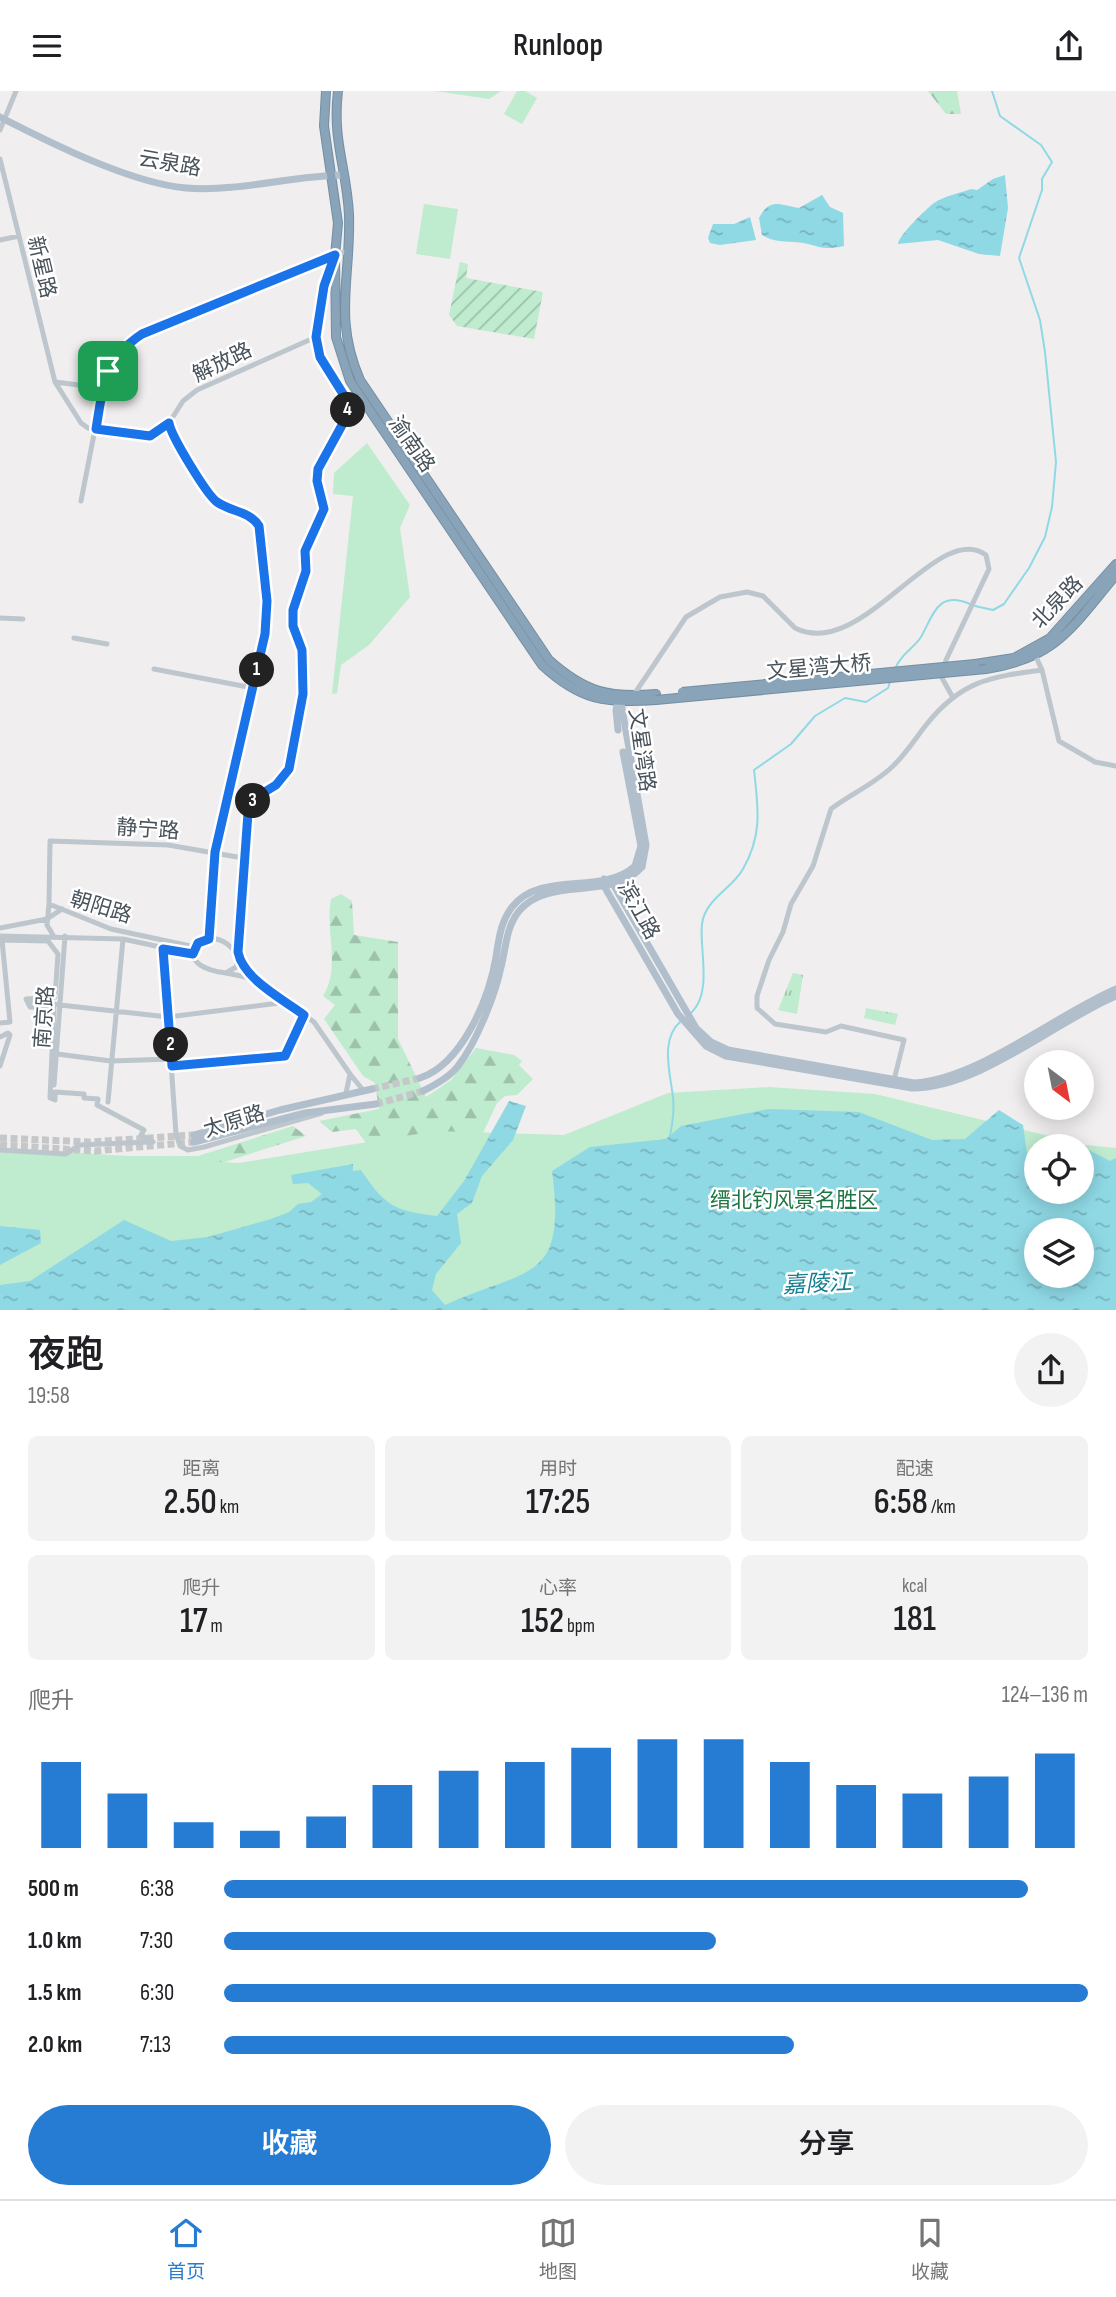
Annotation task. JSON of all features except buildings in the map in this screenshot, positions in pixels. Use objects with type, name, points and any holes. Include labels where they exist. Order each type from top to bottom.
[{"type":"highway","name":"渝南路","points":[[326,91],[324,126],[338,223],[335,255],[336,337],[350,381],[542,665],[573,689],[620,701],[656,697]]},
{"type":"highway","name":"渝南路","points":[[338,91],[335,127],[349,214],[345,337],[348,353],[367,391],[549,660],[578,683],[620,701],[633,696],[656,697]]},
{"type":"highway","name":"北泉路","points":[[975,664],[1014,658],[1050,638],[1116,564]]},
{"type":"highway","name":"北泉路","points":[[986,669],[1017,664],[1035,657],[1072,627],[1116,575]]},
{"type":"highway","name":"文星湾大桥","points":[[656,697],[975,664]]},
{"type":"highway","name":"文星湾大桥","points":[[656,697],[986,669]]},
{"type":"main road","name":"云泉路","points":[[1,118],[145,180],[186,188],[254,186],[342,175]]},
{"type":"main road","name":"文星湾路","points":[[423,1091],[457,1068],[466,1053],[494,992],[507,933],[519,912],[537,898],[604,883],[626,874],[635,866],[640,854],[617,721],[620,701]]},
{"type":"main road","name":"文星湾路","points":[[420,1078],[435,1073],[460,1049],[486,990],[497,955],[498,935],[512,907],[521,898],[542,888],[613,884],[634,877],[642,867],[646,852],[622,725],[620,701]]},
{"type":"main road","name":"滨江路","points":[[604,883],[655,968],[696,1028],[727,1053],[912,1088],[935,1088],[965,1078],[1086,1009],[1116,996]]},
{"type":"main road","name":"滨江路","points":[[613,884],[655,968]]},
{"type":"main road","name":"滨江路","points":[[727,1053],[894,1080],[934,1082],[963,1073],[1081,1005],[1116,989]]},
{"type":"main road","points":[[372,1089],[346,1093],[194,1139],[305,1112],[326,1112],[376,1104]]},
{"type":"street","points":[[0,129],[1,118],[16,91]]},
{"type":"street","name":"新星路","points":[[0,159],[55,382],[81,423],[96,429]]},
{"type":"street","points":[[0,240],[19,236]]},
{"type":"street","points":[[82,498],[103,389],[108,371],[121,350],[142,334],[347,251]]},
{"type":"street","points":[[226,973],[236,967],[239,956],[243,858],[251,803],[276,785],[289,769],[303,694],[302,650],[293,626],[293,610],[306,571],[305,551],[324,509],[317,481],[318,469],[347,416],[345,397],[320,357],[316,337],[324,286],[335,255]]},
{"type":"street","name":"解放路","points":[[169,423],[183,401],[197,390],[316,337]]},
{"type":"street","points":[[55,382],[103,389]]},
{"type":"street","points":[[96,429],[150,436],[169,423],[173,439],[213,499],[255,519],[259,526],[267,601],[265,634],[215,852],[209,939]]},
{"type":"street","points":[[633,696],[686,617],[720,597],[747,592],[763,596],[795,628],[813,633],[824,632],[867,614],[928,568],[962,548],[974,548],[989,560],[989,569],[946,660],[942,678],[952,696]]},
{"type":"street","points":[[0,618],[23,619]]},
{"type":"street","points":[[74,638],[107,644]]},
{"type":"street","points":[[1035,657],[1042,670],[1059,741],[1095,762],[1116,766]]},
{"type":"street","points":[[154,669],[253,688]]},
{"type":"street","points":[[894,1080],[904,1040],[841,1026],[826,1032],[775,1024],[757,1008],[757,996],[783,932],[791,904],[813,866],[831,810],[875,782],[895,764],[952,696],[969,685],[995,676],[1042,670]]},
{"type":"street","name":"静宁路","points":[[49,904],[50,842],[168,845],[243,858]]},
{"type":"street","points":[[52,935],[47,919],[49,904],[64,909]]},
{"type":"street","name":"朝阳路","points":[[0,928],[47,919],[64,909],[111,929],[195,947]]},
{"type":"street","points":[[30,936],[36,929],[31,922]]},
{"type":"street","points":[[0,936],[52,935],[123,939],[193,954]]},
{"type":"street","name":"南京路","points":[[52,1099],[65,936]]},
{"type":"street","points":[[108,1102],[123,939]]},
{"type":"street","points":[[256,979],[200,966],[193,954],[195,947],[209,939],[231,945],[256,979],[314,1022],[363,1090]]},
{"type":"street","points":[[0,1023],[10,1022],[2,940],[48,941],[58,954],[55,997],[26,999],[30,1007],[54,1009],[52,1099]]},
{"type":"street","name":"太原路","points":[[163,949],[176,1134],[180,1146],[188,1150],[326,1112]]},
{"type":"street","points":[[33,1002],[168,1017],[287,1002]]},
{"type":"street","points":[[57,1054],[111,1061],[172,1062],[285,1056],[304,1015]]},
{"type":"street","points":[[0,1037],[8,1033],[10,1035],[0,1066]]},
{"type":"street","points":[[346,1093],[350,1074]]},
{"type":"street","points":[[0,1150],[66,1154],[79,1145],[153,1142],[141,1135],[144,1130],[97,1105],[98,1099],[84,1098],[84,1094],[55,1091],[55,1100],[52,1099]]},
{"type":"green space","points":[[435,91],[501,91],[489,99]]},
{"type":"green space","points":[[517,91],[525,91],[537,98],[522,124],[504,114]]},
{"type":"green space","points":[[928,91],[957,91],[961,114],[946,114]]},
{"type":"green space","points":[[424,204],[458,209],[450,259],[416,254]]},
{"type":"green space","points":[[460,262],[468,264],[466,278],[543,292],[534,339],[457,326],[449,315]]},
{"type":"green space","points":[[367,443],[410,505],[400,528],[410,597],[369,645],[341,665],[337,693],[332,694],[353,496],[333,494],[334,473]]},
{"type":"green space","points":[[341,894],[352,901],[354,935],[398,942],[398,1039],[426,1097],[451,1080],[476,1048],[514,1055],[522,1061],[519,1065],[533,1079],[517,1095],[505,1096],[497,1103],[483,1133],[380,1163],[356,1129],[332,1132],[319,1121],[379,1109],[375,1083],[363,1076],[324,1019],[335,1005],[323,996],[331,974],[331,899]]},
{"type":"green space","points":[[793,973],[803,975],[797,1014],[778,1010]]},
{"type":"green space","points":[[866,1008],[898,1014],[895,1025],[864,1018]]},
{"type":"green space","name":"缙北钓风景名胜区","points":[[769,1087],[875,1094],[1040,1134],[1024,1134],[1024,1204],[1094,1204],[1094,1146],[1116,1148],[1116,1310],[0,1310],[0,1148],[239,1163],[436,1131],[564,1135],[668,1093]]},
{"type":"green space","points":[[293,1126],[306,1136],[209,1167],[105,1156],[198,1156]]},
{"type":"water","points":[[1005,175],[1008,208],[1000,256],[979,254],[938,240],[898,244],[908,229],[934,203],[971,189],[977,190],[993,179]]},
{"type":"water","points":[[822,195],[830,207],[843,213],[844,246],[823,248],[774,240],[762,235],[759,218],[767,207],[781,204],[799,208]]},
{"type":"water","points":[[750,217],[756,240],[720,245],[710,243],[708,238],[713,224],[734,224]]},
{"type":"water","name":"缙北钓风景名胜区","points":[[509,1101],[526,1106],[513,1140],[482,1176],[472,1203],[457,1214],[461,1243],[436,1274],[432,1290],[445,1305],[519,1276],[535,1266],[547,1253],[553,1234],[555,1208],[552,1171],[590,1147],[666,1139],[681,1126],[769,1109],[859,1112],[932,1140],[965,1139],[999,1110],[1023,1125],[1024,1204],[1094,1204],[1094,1153],[1110,1161],[1116,1158],[1116,1310],[0,1310],[0,1285],[30,1281],[124,1220],[171,1241],[208,1237],[271,1219],[289,1212],[298,1204],[311,1202],[322,1194],[308,1183],[293,1184],[291,1175],[353,1164],[353,1171],[361,1170],[377,1192],[392,1205],[410,1212],[437,1216],[464,1181]]},
{"type":"water","points":[[0,1226],[40,1230],[41,1243],[0,1265]]},
{"type":"waterway","points":[[975,606],[993,610],[1004,604],[1029,568],[1045,537],[1052,507],[1056,462],[1040,320],[1019,258],[1042,190],[1042,179],[1052,162],[1041,145],[1000,116],[992,91]]},
{"type":"waterway","points":[[896,667],[921,637],[938,607],[950,600],[970,604]]},
{"type":"waterway","points":[[691,1013],[702,994],[704,915],[713,901],[743,869],[754,844],[758,820],[754,770],[791,744],[815,716],[845,698],[866,702],[888,688],[890,682]]},
{"type":"waterway","points":[[670,1136],[673,1096],[668,1054],[671,1036],[681,1021]]},
{"type":"tunnel","points":[[372,1089],[420,1078]]},
{"type":"tunnel","points":[[376,1104],[423,1091]]},
{"type":"tunnel","points":[[0,1138],[90,1142],[194,1135]]},
{"type":"tunnel","points":[[0,1145],[95,1151],[194,1142]]},
{"type":"route","points":[[335,255],[324,286],[316,337],[320,357],[345,397],[347,416],[318,469],[317,481],[324,509],[321,520],[308,541],[305,551],[306,571],[293,610],[293,626],[302,650],[304,671],[303,694],[289,769],[283,779],[251,803],[243,858],[239,959],[256,979],[304,1015],[285,1056],[172,1066],[163,949],[193,954],[198,943],[209,939],[215,852],[265,634],[267,601],[259,526],[255,519],[213,499],[173,439],[169,423],[150,436],[96,429],[108,371],[121,350],[142,334],[335,255]]},
{"type":"water label","name":"嘉陵江","points":[[817,1283]]}]
